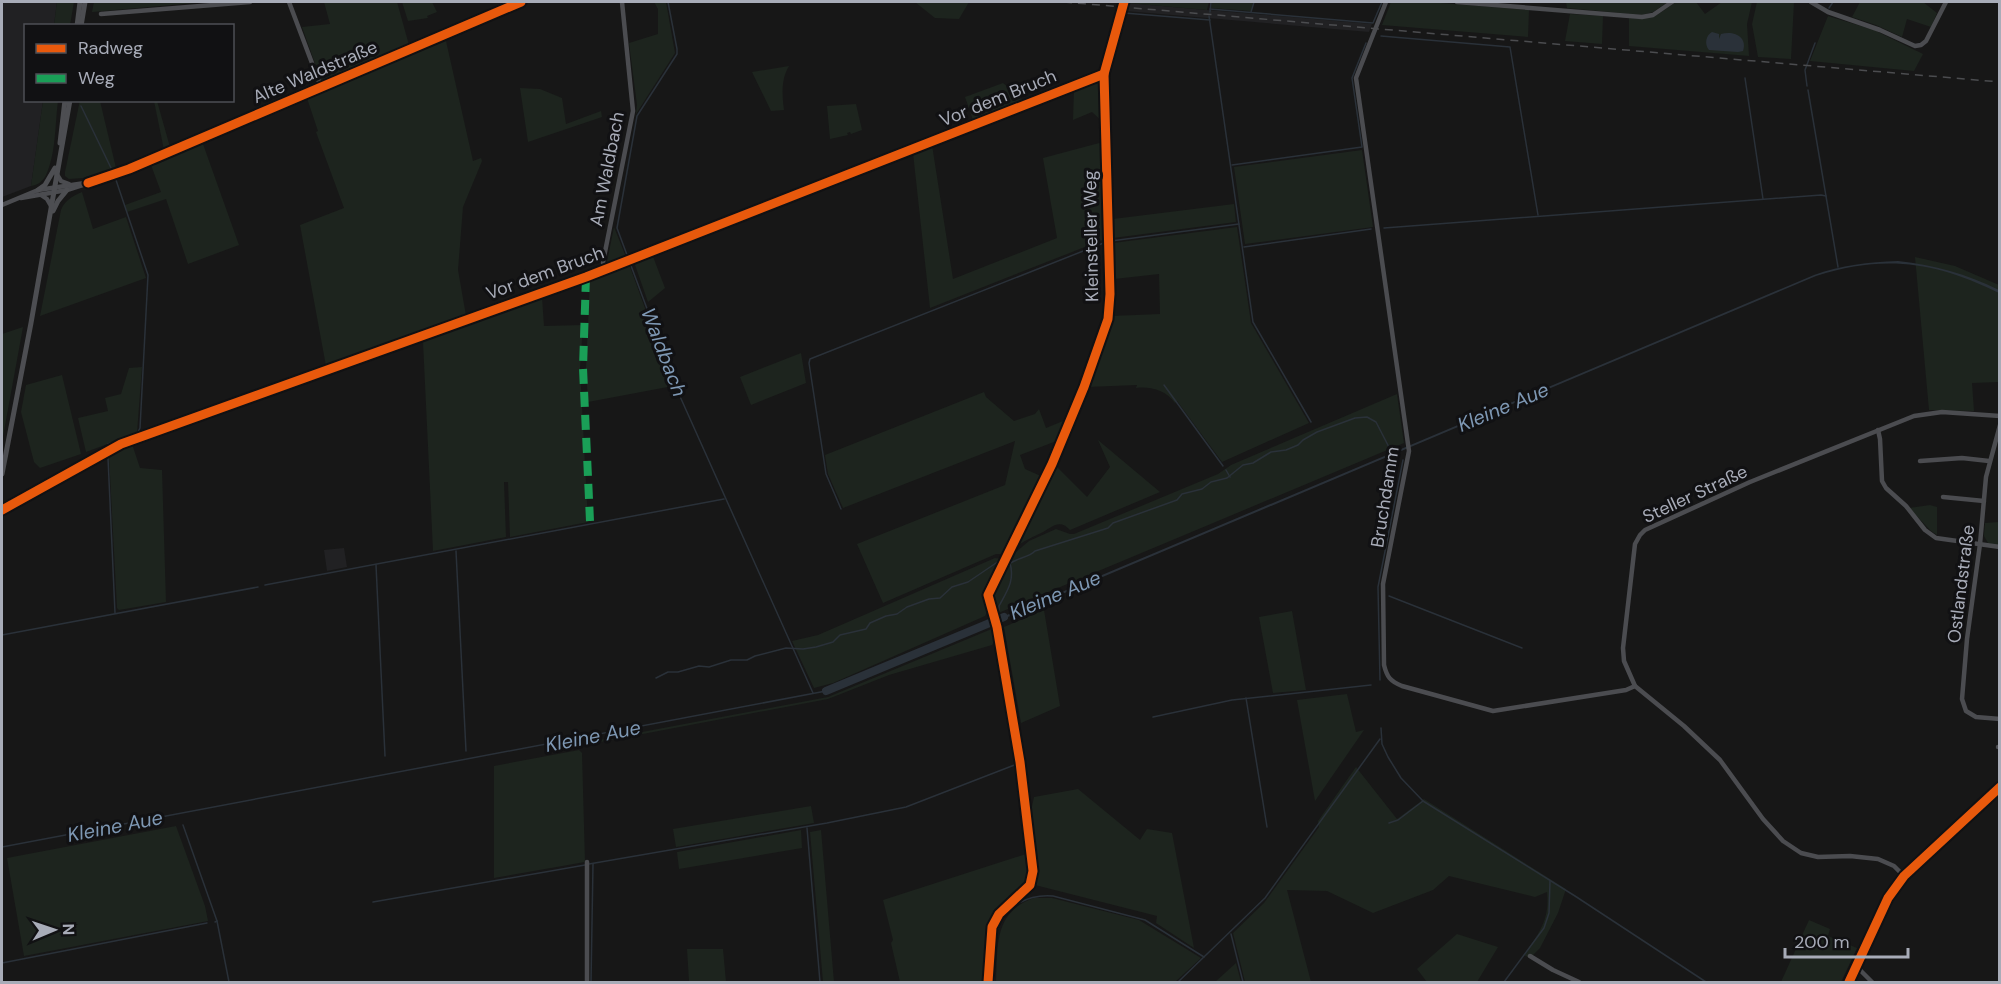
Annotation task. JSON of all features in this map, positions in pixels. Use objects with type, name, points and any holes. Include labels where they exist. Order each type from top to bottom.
[{"type":"main road","points":[[79,24],[82,2]]},
{"type":"main road","points":[[2,474],[31,323],[60,148],[64,136],[68,102]]},
{"type":"main road","points":[[39,193],[58,161]]},
{"type":"main road","points":[[49,218],[68,187]]},
{"type":"main road","points":[[1849,982],[1888,898],[1904,876],[2000,787]]},
{"type":"street","points":[[101,14],[250,2]]},
{"type":"street","points":[[289,2],[321,87]]},
{"type":"street","name":"Alte Waldstraße","points":[[2,205],[39,193],[114,175],[521,2]]},
{"type":"street","name":"Am Waldbach","points":[[604,270],[603,262],[633,111],[622,2]]},
{"type":"street","name":"Kleinsteller Weg","points":[[1005,560],[1052,464],[1103,337],[1108,319],[1110,294],[1104,74],[1124,2]]},
{"type":"street","name":"Bruchdamm","points":[[1386,2],[1357,73],[1356,87],[1409,451],[1382,596],[1384,665],[1390,681],[1493,711],[1626,690],[1635,686]]},
{"type":"street","points":[[1457,2],[1642,17],[1653,15],[1672,2]]},
{"type":"street","points":[[1811,2],[1830,13],[1880,30],[1915,46],[1926,41],[1946,2]]},
{"type":"street","name":"Vor dem Bruch","points":[[2,510],[121,444],[604,270],[1104,74]]},
{"type":"street","points":[[56,172],[68,187]]},
{"type":"street","points":[[39,193],[47,199],[51,206]]},
{"type":"street","name":"Steller Straße","points":[[1904,876],[1893,866],[1878,859],[1850,856],[1818,857],[1801,853],[1783,841],[1762,819],[1720,760],[1684,726],[1635,686],[1624,661],[1623,648],[1635,544],[1645,530],[1750,482],[1914,416],[1933,413],[2000,416]]},
{"type":"street","name":"Ostlandstraße","points":[[2000,425],[1989,461],[1962,699],[1965,711],[1976,717],[2000,719]]},
{"type":"street","points":[[1878,430],[1882,481],[1925,530],[1936,538],[2000,547]]},
{"type":"street","points":[[1920,461],[1962,458],[1989,461]]},
{"type":"street","points":[[1943,497],[1984,501]]},
{"type":"street","points":[[587,982],[588,865]]},
{"type":"street","points":[[1530,956],[1579,982]]},
{"type":"street","points":[[1856,966],[1872,982]]},
{"type":"shaded area","points":[[2,2],[57,2],[54,24],[24,24],[24,102],[43,102],[31,186],[2,197]]},
{"type":"shaded area","points":[[57,2],[74,2],[70,24],[54,24]]},
{"type":"shaded area","points":[[94,2],[195,2],[195,3],[92,12]]},
{"type":"shaded area","points":[[324,2],[397,2],[409,45],[324,82],[321,80],[302,27],[330,24]]},
{"type":"shaded area","points":[[402,2],[432,2],[437,12],[427,16],[428,18],[408,21]]},
{"type":"shaded area","points":[[654,2],[666,2],[675,53],[636,114],[637,105],[629,43],[658,34],[658,9]]},
{"type":"shaded area","points":[[915,2],[969,2],[959,19],[935,18]]},
{"type":"shaded area","points":[[1128,2],[1209,2],[1207,10]]},
{"type":"shaded area","points":[[1212,2],[1253,2],[1251,11],[1211,8]]},
{"type":"shaded area","points":[[1391,2],[1429,2],[1529,10],[1528,37],[1382,25]]},
{"type":"shaded area","points":[[1566,2],[1668,2],[1653,12],[1642,15],[1567,8]]},
{"type":"shaded area","points":[[1675,2],[1696,2],[1705,14],[1722,2],[1752,2],[1747,24],[1749,56],[1629,46],[1629,18],[1654,16]]},
{"type":"shaded area","points":[[1757,2],[1794,2],[1791,59],[1758,57],[1752,24]]},
{"type":"shaded area","points":[[1860,2],[1923,2],[1937,13],[1931,27],[1907,19],[1902,37],[1852,17]]},
{"type":"shaded area","points":[[1128,3],[1372,24],[1369,32],[1126,11]]},
{"type":"shaded area","points":[[1570,14],[1603,16],[1602,44],[1565,41]]},
{"type":"shaded area","points":[[1828,16],[1874,30],[1923,54],[1914,71],[1810,61]]},
{"type":"shaded area","points":[[446,41],[473,161],[481,158],[482,161],[463,207],[458,270],[466,316],[326,366],[300,225],[344,208],[316,132],[318,131],[307,98]]},
{"type":"shaded area","points":[[789,66],[783,82],[784,110],[771,111],[752,72]]},
{"type":"shaded area","points":[[1102,79],[1103,122],[1092,112],[1073,120],[1074,89]]},
{"type":"shaded area","points":[[1003,83],[1023,100],[973,120],[965,97]]},
{"type":"shaded area","points":[[520,88],[540,89],[562,98],[566,124],[601,111],[602,117],[528,142]]},
{"type":"shaded area","points":[[43,102],[58,102],[49,167],[42,181],[31,186]]},
{"type":"shaded area","points":[[80,102],[100,102],[116,168],[83,178],[69,179],[65,176]]},
{"type":"shaded area","points":[[154,102],[157,102],[170,147],[164,150]]},
{"type":"shaded area","points":[[856,104],[862,130],[830,139],[827,106]]},
{"type":"shaded area","points":[[1103,142],[1105,239],[930,308],[913,153],[932,145],[953,279],[1057,238],[1043,158]]},
{"type":"shaded area","points":[[203,144],[239,245],[188,264],[166,199],[127,212],[125,205],[161,192],[151,165]]},
{"type":"shaded area","points":[[1362,150],[1373,227],[1245,244],[1234,167]]},
{"type":"shaded area","points":[[82,192],[93,229],[126,217],[146,278],[40,316],[61,210],[67,201]]},
{"type":"shaded area","points":[[1234,204],[1236,222],[1113,238],[1113,219]]},
{"type":"shaded area","points":[[614,227],[626,257],[610,264],[607,262]]},
{"type":"shaded area","points":[[1237,227],[1251,323],[1309,423],[1222,462],[1177,401],[1175,403],[1162,392],[1152,388],[1136,388],[1137,385],[1087,387],[1111,316],[1160,314],[1159,274],[1114,279],[1113,243]]},
{"type":"shaded area","points":[[652,254],[665,288],[648,302],[634,262]]},
{"type":"shaded area","points":[[1915,257],[1955,266],[1999,285],[1999,382],[1972,383],[1974,411],[1929,410]]},
{"type":"shaded area","points":[[629,264],[673,386],[588,402],[586,368],[590,280]]},
{"type":"shaded area","points":[[542,297],[544,326],[583,325],[580,368],[588,522],[510,537],[508,482],[504,482],[506,537],[433,551],[423,342],[425,339]]},
{"type":"shaded area","points":[[23,327],[2,442],[2,334]]},
{"type":"shaded area","points":[[801,353],[806,383],[751,405],[740,377]]},
{"type":"shaded area","points":[[142,367],[137,433],[86,452],[78,418],[108,411],[105,398],[121,394],[129,368]]},
{"type":"shaded area","points":[[62,375],[81,454],[40,468],[34,462],[21,412],[26,385]]},
{"type":"shaded area","points":[[984,392],[986,397],[1014,421],[1035,414],[1039,409],[1046,428],[1068,419],[1059,440],[1020,455],[1025,469],[1043,477],[1004,554],[996,554],[883,603],[857,544],[1005,485],[1015,441],[843,508],[828,474],[825,455]]},
{"type":"shaded area","points":[[1397,394],[1404,443],[996,614],[992,596],[993,589],[1009,558],[1029,541],[1056,529],[1074,534],[1218,474],[1231,465]]},
{"type":"shaded area","points":[[1098,440],[1160,492],[1070,530],[1062,524],[1055,525],[1013,549],[1055,465],[1087,497],[1110,467]]},
{"type":"shaded area","points":[[132,444],[140,468],[162,470],[166,602],[119,610],[117,608],[109,456]]},
{"type":"shaded area","points":[[1930,505],[1937,507],[1937,535],[1909,508]]},
{"type":"shaded area","points":[[1999,522],[1999,546],[1988,543],[1984,536],[1985,523]]},
{"type":"shaded area","points":[[344,548],[347,567],[327,571],[324,550]]},
{"type":"shaded area","points":[[995,558],[1002,559],[984,594],[987,612],[985,616],[833,683],[814,688],[792,641],[818,635]]},
{"type":"shaded area","points":[[1044,610],[1060,706],[1021,723],[1004,627]]},
{"type":"shaded area","points":[[1292,611],[1306,690],[1273,693],[1259,617]]},
{"type":"shaded area","points":[[994,628],[996,638],[992,645],[889,675],[828,699],[590,744],[589,742],[828,697]]},
{"type":"shaded area","points":[[1347,694],[1356,732],[1364,730],[1315,801],[1297,700]]},
{"type":"shaded area","points":[[579,750],[582,753],[585,862],[494,878],[494,766]]},
{"type":"shaded area","points":[[1356,767],[1397,819],[1424,799],[1566,889],[1558,913],[1540,948],[1530,958],[1524,955],[1539,933],[1545,918],[1547,892],[1535,897],[1449,876],[1433,890],[1373,913],[1327,891],[1287,890],[1311,982],[1245,982],[1233,933],[1264,903],[1319,827],[1318,821]]},
{"type":"shaded area","points":[[1078,789],[1140,840],[1147,829],[1172,833],[1194,948],[1156,923],[1157,916],[1035,885],[1031,811],[1034,797]]},
{"type":"shaded area","points":[[811,806],[814,823],[676,847],[673,829]]},
{"type":"shaded area","points":[[176,826],[205,906],[208,921],[24,956],[7,858]]},
{"type":"shaded area","points":[[801,830],[802,848],[679,869],[677,852]]},
{"type":"shaded area","points":[[821,830],[834,982],[823,982],[810,832]]},
{"type":"shaded area","points":[[1029,853],[1030,868],[1024,887],[998,911],[989,928],[986,982],[900,982],[883,900]]},
{"type":"shaded area","points":[[1034,898],[1052,898],[1139,920],[1201,958],[1175,982],[996,982],[998,944],[1004,922],[1021,904]]},
{"type":"shaded area","points":[[1809,920],[1830,929],[1828,936],[1857,948],[1841,982],[1781,982]]},
{"type":"shaded area","points":[[1457,934],[1498,947],[1477,982],[1427,982],[1417,969]]},
{"type":"shaded area","points":[[687,949],[723,949],[726,982],[689,981]]},
{"type":"shaded area","points":[[1236,963],[1241,982],[1215,982]]},
{"type":"water","points":[[1712,32],[1719,34],[1719,39],[1721,34],[1726,33],[1739,36],[1744,42],[1743,51],[1709,50],[1706,40]]},
{"type":"water","points":[[1898,261],[1938,268],[1975,279],[1999,290],[1999,293],[1954,274],[1910,265],[1865,265],[1816,276],[996,622],[995,620],[1814,275],[1855,265]]},
{"type":"waterway","name":"Waldbach","points":[[668,2],[677,54],[637,116],[617,228],[678,392],[813,693]]},
{"type":"waterway","points":[[1210,12],[1211,2]]},
{"type":"waterway","points":[[1251,12],[1254,2]]},
{"type":"waterway","points":[[1210,9],[1373,23],[1382,2]]},
{"type":"waterway","points":[[1829,8],[1833,2]]},
{"type":"waterway","points":[[1124,13],[1210,20]]},
{"type":"waterway","points":[[1209,16],[1253,322],[1311,422]]},
{"type":"waterway","points":[[1381,36],[1510,47],[1538,215]]},
{"type":"waterway","points":[[1232,165],[1362,147],[1352,78],[1366,43]]},
{"type":"waterway","points":[[1807,86],[1805,70],[1815,43]]},
{"type":"waterway","points":[[1745,78],[1763,199]]},
{"type":"waterway","points":[[1808,90],[1838,267]]},
{"type":"waterway","points":[[81,106],[112,170]]},
{"type":"waterway","points":[[108,444],[137,434],[140,428],[148,275],[116,180]]},
{"type":"waterway","points":[[1384,228],[1826,196]]},
{"type":"waterway","points":[[1111,241],[1239,224]]},
{"type":"waterway","points":[[1244,247],[1371,229]]},
{"type":"waterway","points":[[841,509],[826,474],[810,359],[1106,242]]},
{"type":"waterway","points":[[1164,385],[1223,466]]},
{"type":"waterway","points":[[656,678],[668,672],[678,672],[699,666],[709,667],[731,660],[747,660],[786,648],[803,649],[833,642],[840,635],[866,629],[870,623],[897,614],[907,607],[929,599],[940,598],[952,587],[968,582],[999,561],[1009,564],[1035,551],[1108,528],[1113,523],[1177,500],[1182,494],[1202,489],[1211,482],[1227,478],[1243,465],[1253,463],[1271,452],[1286,450],[1317,432],[1355,418],[1367,417],[1376,422],[1392,453]]},
{"type":"waterway","points":[[108,458],[115,613]]},
{"type":"waterway","points":[[1380,680],[1378,587],[1403,460]]},
{"type":"waterway","points":[[1226,470],[1230,477]]},
{"type":"waterway","points":[[265,585],[724,499]]},
{"type":"waterway","points":[[456,551],[466,751]]},
{"type":"waterway","points":[[999,610],[1011,581],[1010,563]]},
{"type":"waterway","points":[[376,565],[385,756]]},
{"type":"waterway","points":[[2,635],[258,587]]},
{"type":"waterway","points":[[1389,596],[1522,648]]},
{"type":"waterway","points":[[589,864],[906,807],[1017,764],[1023,754],[1000,616]]},
{"type":"waterway","name":"Kleine Aue","points":[[826,691],[1004,617]]},
{"type":"waterway","points":[[1153,717],[1232,700],[1371,685]]},
{"type":"waterway","name":"Kleine Aue","points":[[2,847],[826,691]]},
{"type":"waterway","points":[[1246,698],[1267,827]]},
{"type":"waterway","points":[[1381,728],[1382,744],[1388,757],[1401,778],[1423,801],[1575,896],[1706,982]]},
{"type":"waterway","points":[[1178,982],[1265,898],[1380,739]]},
{"type":"waterway","points":[[1389,823],[1398,820],[1423,801]]},
{"type":"waterway","points":[[183,825],[217,921],[215,922]]},
{"type":"waterway","points":[[807,828],[820,982]]},
{"type":"waterway","points":[[591,982],[593,864]]},
{"type":"waterway","points":[[373,902],[585,865]]},
{"type":"waterway","points":[[1504,982],[1544,928],[1549,913],[1550,881]]},
{"type":"waterway","points":[[994,982],[995,943],[1000,921],[1019,903],[1044,896],[1053,896],[1145,920],[1204,957]]},
{"type":"waterway","points":[[217,921],[229,982]]},
{"type":"waterway","points":[[2,963],[207,923]]},
{"type":"waterway","points":[[1231,934],[1243,982]]},
{"type":"railway","points":[[1064,2],[2000,82]]},
{"type":"marked path","points":[[586,277],[583,368],[590,521]]},
{"type":"cycle path","points":[[88,183],[129,169],[521,2]]},
{"type":"cycle path","points":[[988,982],[992,927],[999,914],[1030,885],[1033,871],[1020,762],[997,627],[988,595],[1052,464],[1084,387],[1108,319],[1110,294],[1104,74],[1124,2]]},
{"type":"cycle path","points":[[2,510],[121,444],[586,277],[1104,74]]},
{"type":"cycle path","points":[[1849,982],[1888,898],[1904,876],[2000,787]]}]
